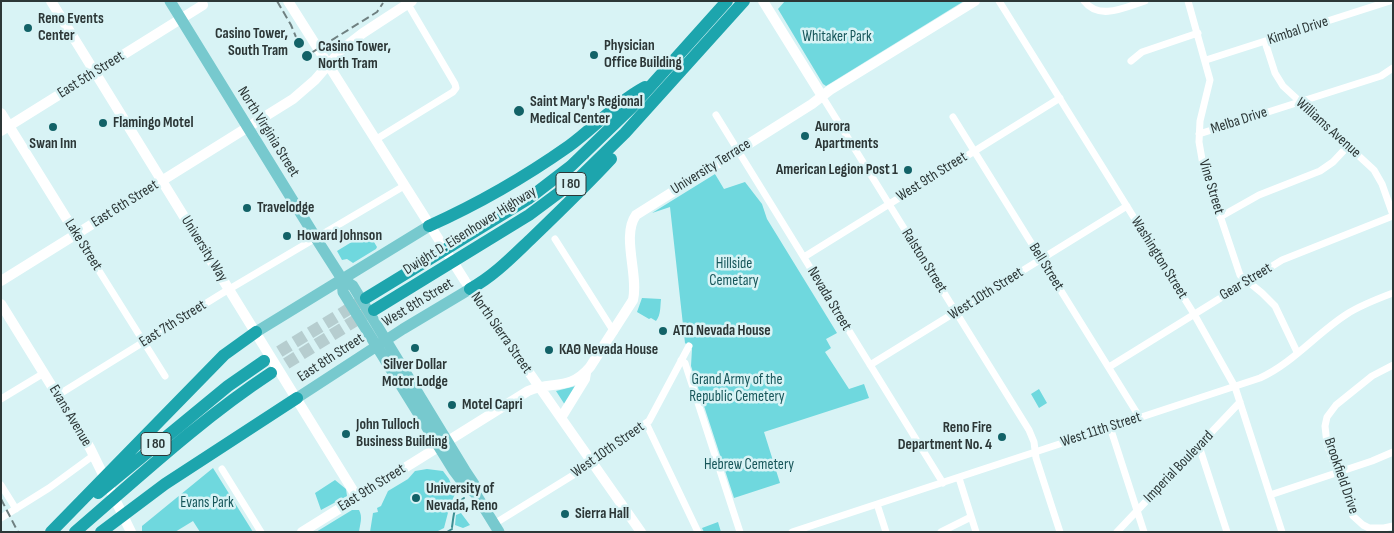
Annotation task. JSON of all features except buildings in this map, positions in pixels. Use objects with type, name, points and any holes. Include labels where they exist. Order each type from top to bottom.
[{"type":"highway","name":"Dwight D. Eisenhower Highway","points":[[366,298],[528,199],[550,183],[591,148],[727,1]]},
{"type":"highway","name":"Dwight D. Eisenhower Highway","points":[[374,310],[529,215],[580,177],[626,133],[744,1]]},
{"type":"highway","points":[[468,285],[496,271],[583,189],[685,76],[731,16]]},
{"type":"highway","points":[[431,230],[549,159],[596,125],[630,95],[654,82]]},
{"type":"highway","points":[[51,532],[224,355],[256,332]]},
{"type":"highway","name":"I 80","points":[[51,532],[186,419],[264,361]]},
{"type":"highway","name":"I 80","points":[[75,532],[207,419],[272,373]]},
{"type":"highway","points":[[101,532],[165,484],[297,398]]},
{"type":"main road","name":"North Virginia Street","points":[[170,1],[342,279],[343,292],[381,343],[443,444],[474,484],[475,493],[496,528]]},
{"type":"main road","points":[[256,332],[342,279],[431,230]]},
{"type":"main road","name":"West 8th Street","points":[[381,343],[468,285]]},
{"type":"main road","name":"East 8th Street","points":[[297,398],[381,343]]},
{"type":"street","name":"University Way","points":[[51,1],[357,497]]},
{"type":"street","name":"North Sierra Street","points":[[288,1],[431,230],[641,532]]},
{"type":"street","name":"Ralston Street","points":[[763,1],[1029,430],[1060,532]]},
{"type":"street","name":"University Terrace","points":[[539,387],[556,386],[570,382],[586,372],[630,306],[634,294],[630,229],[633,220],[642,210],[975,1]]},
{"type":"street","name":"Washington Street","points":[[999,1],[1194,314],[1235,387],[1282,532]]},
{"type":"street","points":[[1084,1],[1094,10],[1102,12],[1119,10],[1145,1]]},
{"type":"street","name":"Vine Street","points":[[1188,1],[1206,60],[1210,80],[1210,87],[1201,112],[1199,134],[1203,165],[1240,276],[1275,306],[1297,352]]},
{"type":"street","points":[[1391,1],[1393,7]]},
{"type":"street","name":"Kimbal Drive","points":[[1206,60],[1391,1]]},
{"type":"street","name":"East 6th Street","points":[[1,281],[301,93],[341,50],[408,2]]},
{"type":"street","points":[[375,140],[453,92],[456,88],[408,2]]},
{"type":"street","name":"East 5th Street","points":[[5,128],[203,5]]},
{"type":"street","points":[[1131,61],[1142,52],[1198,33]]},
{"type":"street","name":"Williams Avenue","points":[[1265,42],[1278,79],[1299,102],[1374,170],[1382,184],[1393,215]]},
{"type":"street","name":"Melba Drive","points":[[1199,134],[1381,76],[1393,68]]},
{"type":"street","name":"West 9th Street","points":[[804,256],[1060,98]]},
{"type":"street","name":"Lake Street","points":[[1,113],[5,128],[76,234],[165,376]]},
{"type":"street","name":"Nevada Street","points":[[716,115],[943,483]]},
{"type":"street","name":"Bell Street","points":[[953,117],[1140,418]]},
{"type":"street","points":[[1220,217],[1259,195],[1320,171],[1333,162],[1348,146]]},
{"type":"street","name":"East 7th Street","points":[[58,395],[404,186]]},
{"type":"street","name":"West 10th Street","points":[[870,365],[1127,206]]},
{"type":"street","name":"Gear Street","points":[[1109,368],[1282,260],[1393,215]]},
{"type":"street","points":[[555,239],[614,332]]},
{"type":"street","name":"West 11th Street","points":[[792,532],[1235,387],[1269,374],[1347,314],[1367,303],[1393,293]]},
{"type":"street","name":"Evans Avenue","points":[[1,304],[95,458],[130,531]]},
{"type":"street","name":"West 10th Street","points":[[496,528],[646,424],[653,416],[688,346]]},
{"type":"street","points":[[681,360],[685,363],[740,532]]},
{"type":"street","name":"Brookfield Drive","points":[[1393,365],[1377,373],[1336,405],[1328,417],[1325,426],[1325,434],[1353,516],[1367,530],[1393,526]]},
{"type":"street","points":[[561,418],[585,379],[586,372]]},
{"type":"street","points":[[1,399],[44,373]]},
{"type":"street","points":[[443,444],[528,391],[539,387]]},
{"type":"street","name":"Imperial Boulevard","points":[[1117,532],[1240,402]]},
{"type":"street","points":[[646,424],[698,532]]},
{"type":"street","points":[[1110,427],[1144,532]]},
{"type":"street","name":"East 9th Street","points":[[302,532],[443,444]]},
{"type":"street","points":[[1199,446],[1227,532]]},
{"type":"street","points":[[1270,495],[1393,452]]},
{"type":"street","points":[[2,515],[95,458]]},
{"type":"street","points":[[222,469],[261,532]]},
{"type":"street","points":[[959,478],[976,532]]},
{"type":"street","points":[[1,484],[16,508]]},
{"type":"street","points":[[877,504],[886,532]]},
{"type":"street","points":[[941,532],[971,517]]},
{"type":"green space","name":"Whitaker Park","points":[[785,1],[964,1],[826,86],[778,9]]},
{"type":"green space","name":"Hillside Cemetary","points":[[715,174],[724,189],[745,182],[762,204],[767,219],[837,333],[826,339],[831,348],[825,352],[849,389],[864,384],[869,398],[764,432],[780,483],[734,498],[691,366],[692,349],[685,343],[670,207],[652,213]]},
{"type":"green space","points":[[368,232],[377,247],[376,249],[353,263],[347,259],[342,260],[337,251]]},
{"type":"green space","points":[[642,298],[661,299],[660,313],[656,321],[637,312]]},
{"type":"green space","points":[[576,386],[565,405],[556,391]]},
{"type":"green space","points":[[1039,389],[1047,403],[1039,408],[1031,394]]},
{"type":"green space","name":"Evans Park","points":[[213,468],[253,532],[200,532],[193,521],[175,532],[142,532],[142,526]]},
{"type":"green space","points":[[427,469],[443,471],[449,479],[455,494],[444,528],[436,532],[370,532],[373,513],[378,512],[377,508],[381,506],[388,491],[408,479],[415,471]]},
{"type":"green space","points":[[335,480],[346,489],[347,496],[321,510],[315,493]]},
{"type":"green space","points":[[352,510],[359,510],[361,515],[359,532],[316,532]]},
{"type":"green space","points":[[461,513],[470,525],[463,528],[455,525],[456,515]]},
{"type":"green space","points":[[718,522],[721,532],[704,532],[702,528]]},
{"type":"waterway","points":[[452,527],[456,507],[464,498]]},
{"type":"waterway","points":[[447,532],[452,529]]},
{"type":"tunnel","points":[[264,361],[362,301]]},
{"type":"tunnel","points":[[271,373],[369,312]]},
{"type":"railway","points":[[277,1],[291,25],[298,42]]},
{"type":"railway","points":[[311,53],[377,12],[383,3]]},
{"type":"railway","points":[[1,499],[18,532]]},
{"type":"place","name":"Reno Events Center","points":[[28,28]]},
{"type":"place","name":"Casino Tower, South Tram","points":[[299,43]]},
{"type":"place","name":"Physician Office Building","points":[[594,55]]},
{"type":"place","name":"Casino Tower, North Tram","points":[[307,56]]},
{"type":"place","name":"Saint Mary's Regional Medical Center","points":[[519,111]]},
{"type":"place","name":"Flamingo Motel","points":[[103,123]]},
{"type":"place","name":"Swan Inn","points":[[53,127]]},
{"type":"place","name":"Aurora Apartments","points":[[805,136]]},
{"type":"place","name":"American Legion Post 1","points":[[908,170]]},
{"type":"place","name":"Travelodge","points":[[247,208]]},
{"type":"place","name":"Howard Johnson","points":[[287,236]]},
{"type":"place","name":"ΑΤΩ Nevada House","points":[[663,331]]},
{"type":"place","name":"Silver Dollar Motor Lodge","points":[[415,348]]},
{"type":"place","name":"ΚΑΘ Nevada House","points":[[549,350]]},
{"type":"place","name":"Motel Capri","points":[[452,405]]},
{"type":"place","name":"John Tulloch Business Building","points":[[346,434]]},
{"type":"place","name":"Reno Fire Department No. 4","points":[[1002,437]]},
{"type":"place","name":"University of Nevada, Reno","points":[[416,498]]},
{"type":"place","name":"Sierra Hall","points":[[565,514]]},
{"type":"park label","name":"Grand Army of the Republic Cemetery","points":[[737,388]]},
{"type":"park label","name":"Hebrew Cemetery","points":[[749,465]]}]
